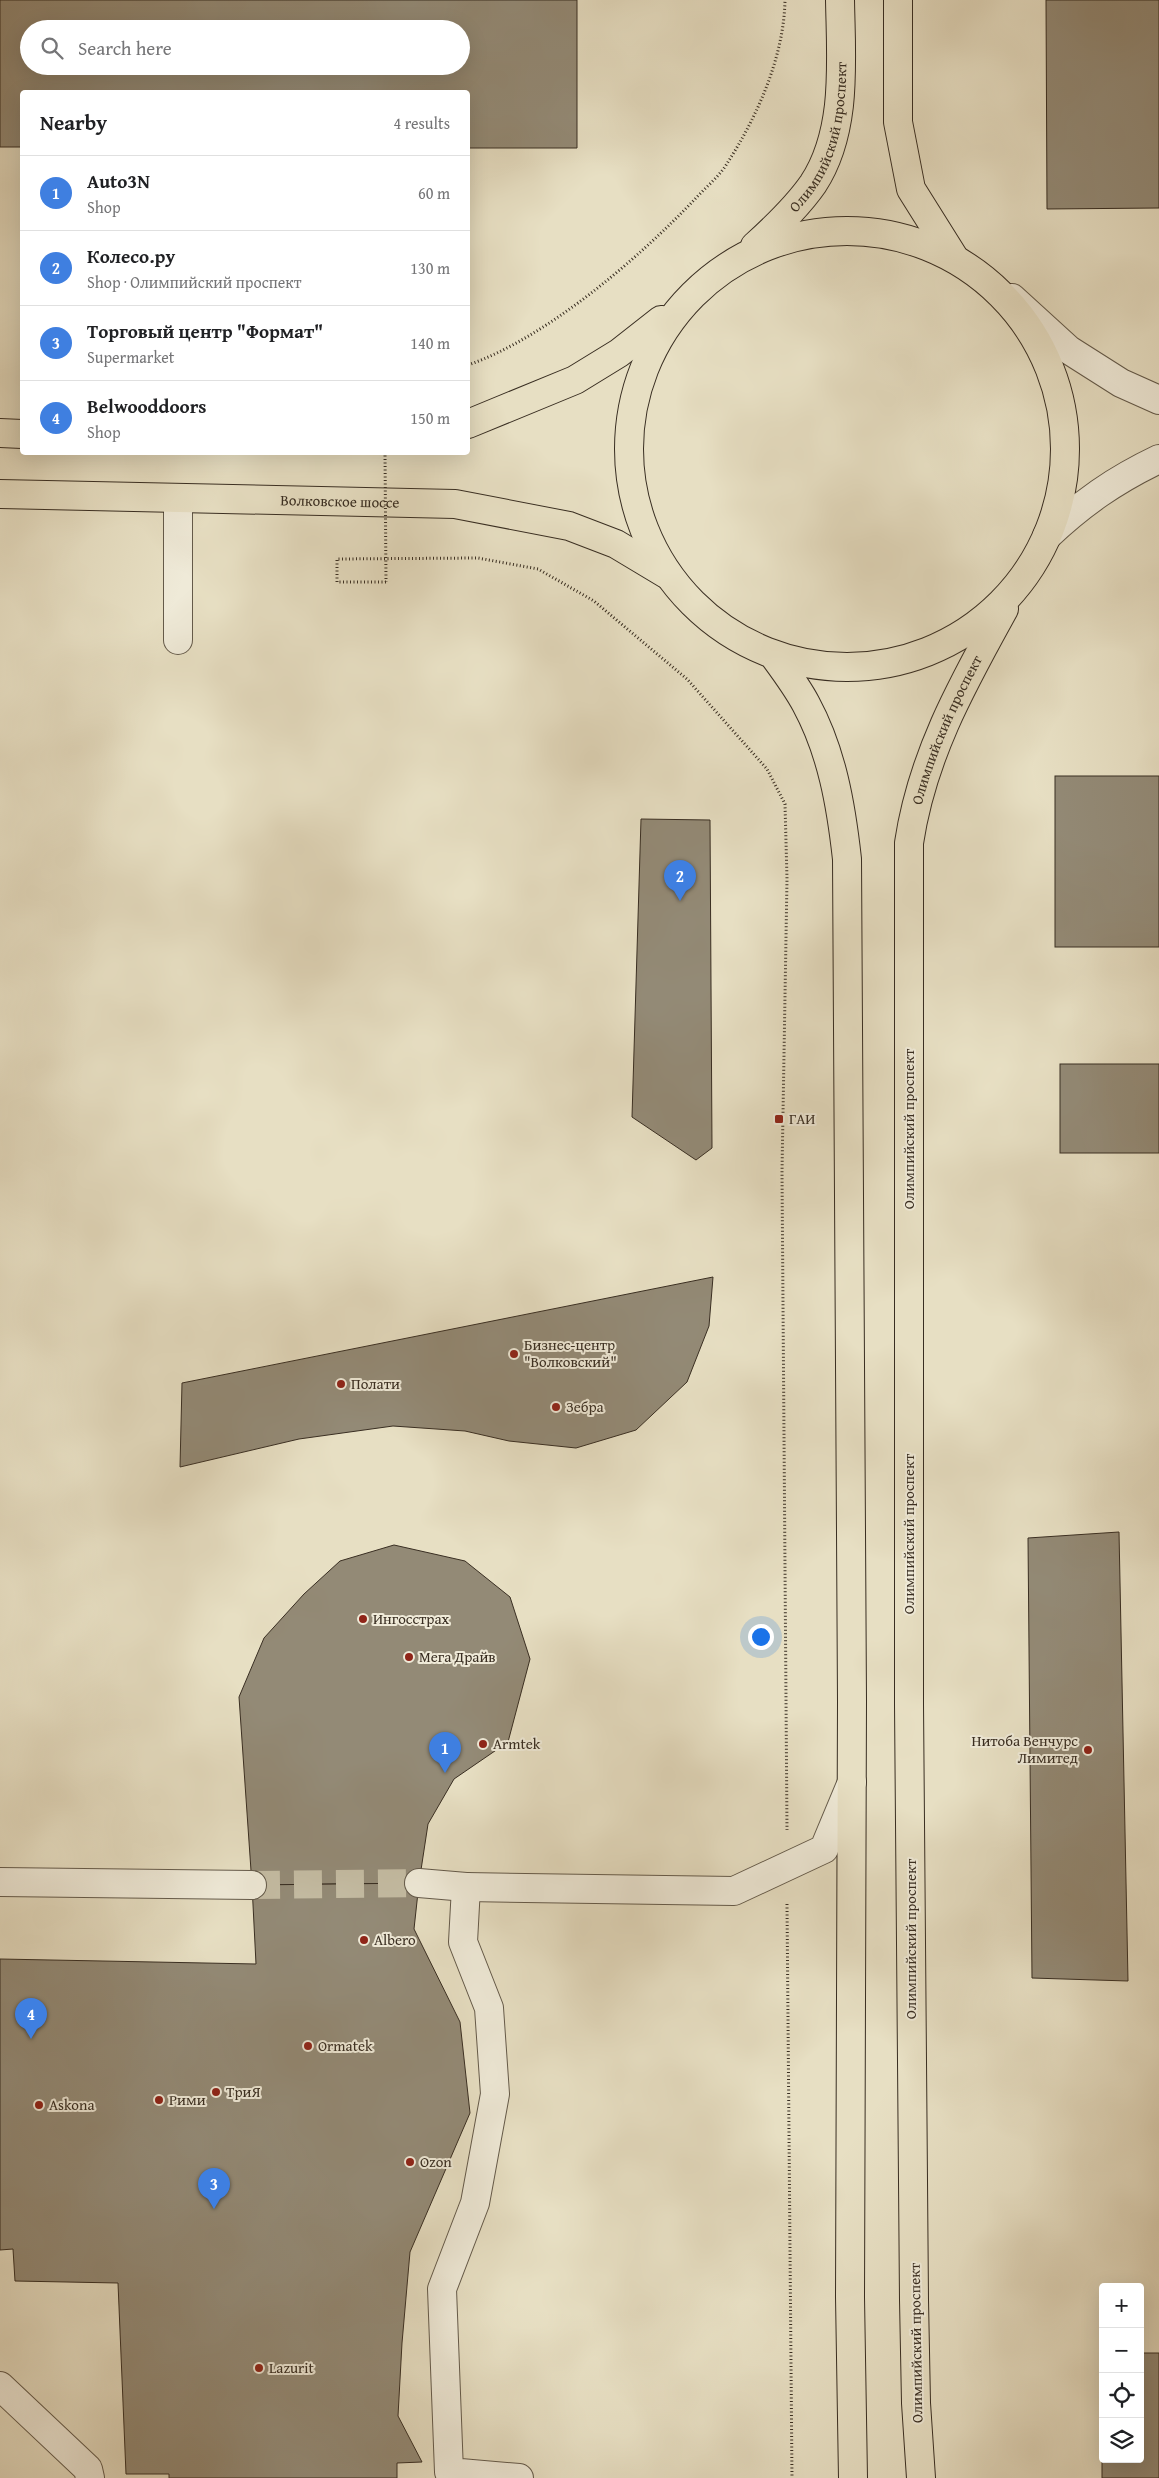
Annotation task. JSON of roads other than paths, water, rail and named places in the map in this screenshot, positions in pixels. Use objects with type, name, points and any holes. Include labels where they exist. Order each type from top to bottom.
[{"type":"main road","name":"Олимпийский проспект","points":[[749,252],[787,216],[813,183],[827,156],[836,127],[840,82],[840,0]]},
{"type":"main road","points":[[898,0],[898,122],[911,189],[953,256]]},
{"type":"main road","points":[[470,423],[575,380],[619,353],[674,309],[694,288],[724,266],[749,252],[776,242],[812,234],[849,233],[912,243],[953,256],[983,273],[1012,298],[1032,324],[1045,355],[1056,413],[1060,457],[1057,492],[1047,536],[1043,549],[1026,581],[1004,609],[960,641],[930,655],[893,664],[852,667],[817,664],[774,656],[734,640],[707,620],[680,594],[666,574],[644,521],[630,453],[632,418],[639,380],[649,349],[674,309]]},
{"type":"main road","points":[[0,433],[20,434]]},
{"type":"main road","name":"Волковское шоссе","points":[[0,494],[455,504],[569,526],[616,544],[666,574]]},
{"type":"main road","name":"Олимпийский проспект","points":[[921,2478],[916,2403],[914,2300],[909,1704],[909,843],[915,806],[926,767],[948,716],[1004,609]]},
{"type":"main road","points":[[774,656],[806,703],[823,740],[835,781],[847,859],[852,1782],[850,2297],[853,2478]]},
{"type":"street","points":[[1012,298],[1069,350],[1121,383],[1159,400]]},
{"type":"street","points":[[0,420],[20,427]]},
{"type":"street","points":[[1047,536],[1097,493],[1131,472],[1159,459]]},
{"type":"street","points":[[178,499],[178,640]]},
{"type":"street","points":[[419,1883],[466,1887],[734,1891],[824,1849],[852,1782]]},
{"type":"street","points":[[0,1882],[252,1885]]},
{"type":"street","points":[[466,1887],[463,1942],[489,2008],[496,2094],[475,2203],[442,2289],[449,2472],[519,2478]]},
{"type":"street","points":[[0,2386],[88,2470],[90,2478]]},
{"type":"tunnel","points":[[252,1885],[419,1883]]},
{"type":"place","name":"Колесо.ру","points":[[680,901]]},
{"type":"place","name":"ГАИ","points":[[779,1119]]},
{"type":"place","name":"Бизнес-центр \"Волковский\"","points":[[514,1354]]},
{"type":"place","name":"Полати","points":[[341,1384]]},
{"type":"place","name":"Зебра","points":[[556,1407]]},
{"type":"place","name":"Ингосстрах","points":[[363,1619]]},
{"type":"place","name":"Мега Драйв","points":[[409,1657]]},
{"type":"place","name":"Armtek","points":[[483,1744]]},
{"type":"place","name":"Нитоба Венчурс Лимитед","points":[[1088,1750]]},
{"type":"place","name":"Auto3N","points":[[445,1773]]},
{"type":"place","name":"Albero","points":[[364,1940]]},
{"type":"place","name":"Belwooddoors","points":[[31,2039]]},
{"type":"place","name":"Ormatek","points":[[308,2046]]},
{"type":"place","name":"ТриЯ","points":[[216,2092]]},
{"type":"place","name":"Рими","points":[[159,2100]]},
{"type":"place","name":"Askona","points":[[39,2105]]},
{"type":"place","name":"Ozon","points":[[410,2162]]},
{"type":"place","name":"Торговый центр \"Формат\"","points":[[214,2209]]},
{"type":"place","name":"Lazurit","points":[[259,2368]]}]
